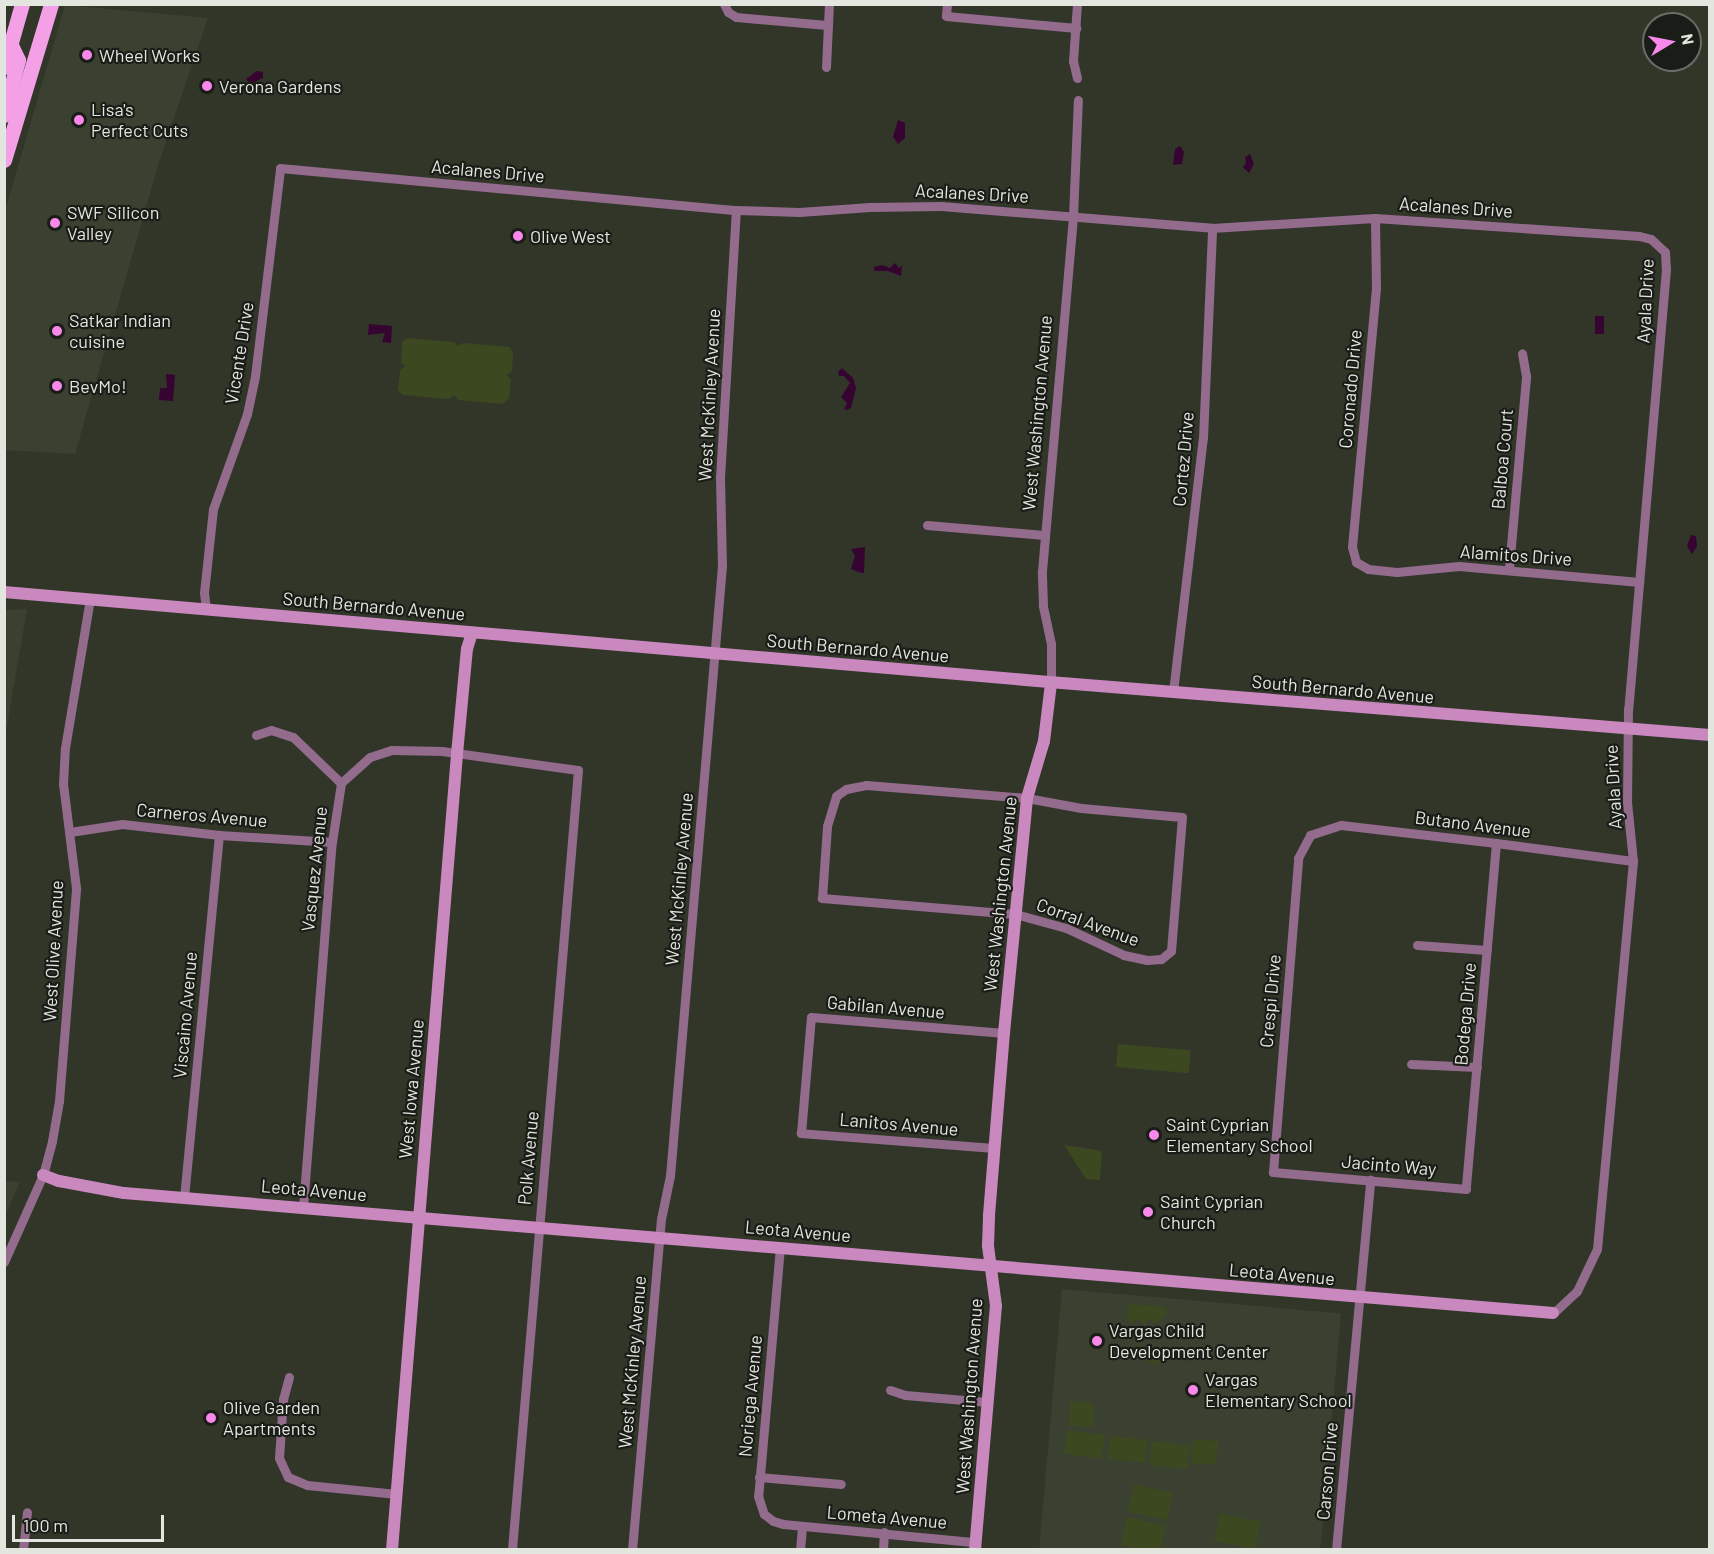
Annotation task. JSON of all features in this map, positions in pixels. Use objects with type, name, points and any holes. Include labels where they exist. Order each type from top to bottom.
[{"type":"main road","points":[[4,67],[22,4]]},
{"type":"main road","points":[[4,160],[51,4]]},
{"type":"main road","points":[[11,45],[18,60],[4,115],[13,131]]},
{"type":"street","points":[[724,4],[728,12],[736,17],[827,25]]},
{"type":"street","points":[[826,67],[829,4]]},
{"type":"street","points":[[947,4],[946,16],[1076,28]]},
{"type":"street","points":[[1077,4],[1073,62],[1077,78]]},
{"type":"street","name":"West Washington Avenue","points":[[975,1546],[996,1306],[988,1246],[989,1215],[1014,914],[1027,798],[1044,741],[1051,683],[1051,644],[1043,605],[1044,535],[1073,217],[1078,100]]},
{"type":"street","name":"Acalanes Drive","points":[[279,168],[736,210],[799,213],[870,207],[941,206],[1212,228],[1375,218],[1639,236],[1651,239],[1660,245]]},
{"type":"street","name":"Vicente Drive","points":[[206,609],[204,593],[213,509],[247,414],[255,376],[279,168]]},
{"type":"street","name":"West McKinley Avenue","points":[[633,1550],[660,1237],[670,1176],[722,566],[720,478],[736,210]]},
{"type":"street","name":"Coronado Drive","points":[[1356,562],[1352,548],[1376,288],[1375,218]]},
{"type":"street","name":"Cortez Drive","points":[[1173,692],[1203,438],[1212,228]]},
{"type":"street","name":"Ayala Drive","points":[[1553,1313],[1577,1291],[1597,1249],[1633,861],[1627,802],[1627,727],[1666,269],[1665,252],[1660,245]]},
{"type":"street","name":"Balboa Court","points":[[1509,568],[1526,376],[1522,353]]},
{"type":"street","points":[[927,525],[1044,535]]},
{"type":"street","name":"Alamitos Drive","points":[[1356,562],[1368,568],[1397,572],[1459,566],[1509,568],[1639,582]]},
{"type":"street","name":"South Bernardo Avenue","points":[[4,592],[1051,683],[1710,735]]},
{"type":"street","name":"West Olive Avenue","points":[[4,1262],[43,1175],[52,1141],[67,1022],[76,888],[63,784],[65,748],[90,598]]},
{"type":"street","name":"West Iowa Avenue","points":[[392,1550],[467,649],[472,633]]},
{"type":"street","points":[[256,735],[271,730],[293,737],[341,783]]},
{"type":"street","name":"Vasquez Avenue","points":[[303,1207],[332,842],[341,783],[370,757],[392,750],[442,751],[578,770]]},
{"type":"street","name":"Polk Avenue","points":[[512,1550],[578,770]]},
{"type":"street","name":"Corral Avenue","points":[[881,785],[1027,798],[1081,808],[1182,817],[1171,951],[1161,959],[1147,960],[1124,955],[1066,928],[1014,914],[822,898],[827,826],[836,796],[846,789],[881,785]]},
{"type":"street","name":"Carneros Avenue","points":[[70,832],[122,824],[219,835],[332,842]]},
{"type":"street","name":"Butano Avenue","points":[[1310,835],[1341,825],[1633,861]]},
{"type":"street","name":"Viscaino Avenue","points":[[184,1197],[219,835]]},
{"type":"street","name":"Crespi Drive","points":[[1273,1172],[1298,858],[1310,835]]},
{"type":"street","name":"Bodega Drive","points":[[1466,1189],[1496,843]]},
{"type":"street","points":[[1417,945],[1487,950]]},
{"type":"street","name":"Gabilan Avenue","points":[[801,1133],[811,1017],[1004,1034]]},
{"type":"street","points":[[1411,1064],[1477,1067]]},
{"type":"street","name":"Lanitos Avenue","points":[[801,1133],[994,1148]]},
{"type":"street","name":"Jacinto Way","points":[[1273,1172],[1466,1189]]},
{"type":"street","name":"Leota Avenue","points":[[43,1175],[59,1181],[124,1192],[992,1265],[1360,1299],[1553,1313]]},
{"type":"street","name":"Carson Drive","points":[[1336,1550],[1370,1180]]},
{"type":"street","name":"Noriega Avenue","points":[[780,1247],[758,1496],[764,1514],[774,1521],[798,1526]]},
{"type":"street","points":[[289,1377],[283,1399],[279,1458],[288,1477],[307,1485],[396,1494]]},
{"type":"street","points":[[890,1390],[905,1395],[988,1402]]},
{"type":"street","points":[[759,1478],[841,1484]]},
{"type":"street","points":[[23,1550],[27,1512]]},
{"type":"street","points":[[798,1526],[800,1550]]},
{"type":"street","name":"Lometa Avenue","points":[[798,1526],[884,1532],[975,1546]]},
{"type":"street","points":[[883,1550],[884,1532]]},
{"type":"shaded area","points":[[65,5],[208,18],[159,162],[75,454],[5,450],[5,211]]},
{"type":"shaded area","points":[[257,71],[263,72],[263,78],[250,84],[246,79]]},
{"type":"shaded area","points":[[898,120],[905,123],[905,138],[898,144],[893,137]]},
{"type":"shaded area","points":[[1180,146],[1184,152],[1182,164],[1173,165],[1175,149]]},
{"type":"shaded area","points":[[1250,154],[1254,164],[1249,173],[1243,167],[1246,163],[1245,157]]},
{"type":"shaded area","points":[[895,263],[899,268],[902,266],[901,276],[888,271],[874,271],[874,267],[882,265],[890,268]]},
{"type":"shaded area","points":[[1595,316],[1604,316],[1604,334],[1595,334]]},
{"type":"shaded area","points":[[369,324],[392,326],[391,343],[382,342],[385,333],[368,335]]},
{"type":"shaded area","points":[[842,368],[853,378],[856,388],[851,408],[847,410],[844,409],[847,403],[841,397],[850,383],[844,376],[839,376],[838,372]]},
{"type":"shaded area","points":[[166,374],[175,375],[173,401],[159,400],[160,388],[167,388]]},
{"type":"shaded area","points":[[1691,535],[1696,536],[1697,546],[1692,554],[1687,546]]},
{"type":"shaded area","points":[[865,547],[864,573],[851,569],[855,556],[851,549]]},
{"type":"shaded area","points":[[27,609],[5,738],[5,610]]},
{"type":"shaded area","points":[[4,1181],[20,1182],[5,1215]]},
{"type":"shaded area","name":"Vargas Elementary School","points":[[1062,1289],[1341,1313],[1320,1550],[1039,1550]]},
{"type":"green space","points":[[407,338],[454,342],[458,346],[463,343],[509,347],[513,352],[512,371],[507,375],[511,380],[509,398],[503,404],[458,400],[454,395],[449,399],[403,395],[398,390],[400,370],[405,366],[401,362],[402,342]]},
{"type":"green space","points":[[1118,1044],[1191,1050],[1189,1073],[1116,1067]]},
{"type":"green space","points":[[1064,1145],[1102,1151],[1100,1180],[1086,1179]]},
{"type":"green space","points":[[1128,1304],[1165,1307],[1169,1313],[1154,1324],[1150,1318],[1143,1324],[1138,1319],[1131,1323],[1127,1319]]},
{"type":"green space","points":[[1139,1345],[1159,1353],[1161,1358],[1159,1363],[1154,1364],[1135,1356],[1132,1351]]},
{"type":"green space","points":[[1070,1402],[1094,1403],[1093,1427],[1069,1426]]},
{"type":"green space","points":[[1067,1430],[1105,1435],[1102,1458],[1064,1454]]},
{"type":"green space","points":[[1110,1436],[1148,1440],[1145,1463],[1108,1459]]},
{"type":"green space","points":[[1193,1439],[1218,1441],[1216,1465],[1191,1463]]},
{"type":"green space","points":[[1152,1441],[1190,1446],[1187,1469],[1149,1465]]},
{"type":"green space","points":[[1134,1484],[1173,1493],[1167,1520],[1128,1511]]},
{"type":"green space","points":[[1219,1514],[1260,1521],[1255,1549],[1214,1542]]},
{"type":"green space","points":[[1127,1517],[1166,1526],[1161,1549],[1141,1549],[1120,1545]]},
{"type":"place","name":"Wheel Works","points":[[87,55]]},
{"type":"place","name":"Verona Gardens","points":[[207,86]]},
{"type":"place","name":"Lisa's Perfect Cuts","points":[[79,120]]},
{"type":"place","name":"SWF Silicon Valley","points":[[55,223]]},
{"type":"place","name":"Olive West","points":[[518,236]]},
{"type":"place","name":"Satkar Indian cuisine","points":[[57,331]]},
{"type":"place","name":"BevMo!","points":[[57,386]]},
{"type":"place","name":"Saint Cyprian Elementary School","points":[[1154,1135]]},
{"type":"place","name":"Saint Cyprian Church","points":[[1148,1212]]},
{"type":"place","name":"Vargas Child Development Center","points":[[1097,1341]]},
{"type":"place","name":"Vargas Elementary School","points":[[1193,1390]]},
{"type":"place","name":"Olive Garden Apartments","points":[[211,1418]]}]
